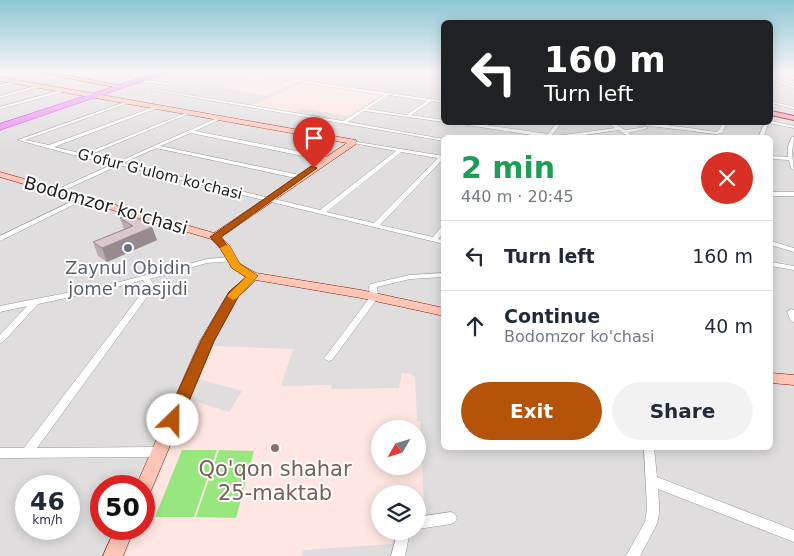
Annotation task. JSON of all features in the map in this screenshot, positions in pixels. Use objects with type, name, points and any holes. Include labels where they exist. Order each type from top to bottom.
[{"type":"highway","points":[[0,125],[87,98]]},
{"type":"main road","points":[[774,115],[794,118]]},
{"type":"street","points":[[0,108],[35,98]]},
{"type":"street","points":[[105,98],[441,158]]},
{"type":"street","points":[[199,98],[441,139]]},
{"type":"street","points":[[344,123],[382,98]]},
{"type":"street","points":[[416,98],[441,102]]},
{"type":"street","points":[[407,116],[431,100]]},
{"type":"street","name":"G'ofur G'ulom ko'chasi","points":[[130,102],[20,140],[441,241]]},
{"type":"street","points":[[773,103],[794,108]]},
{"type":"street","points":[[49,147],[158,107]]},
{"type":"street","points":[[363,110],[441,121]]},
{"type":"street","points":[[83,156],[189,113]]},
{"type":"street","points":[[774,115],[783,125]]},
{"type":"street","points":[[58,191],[219,118]]},
{"type":"street","points":[[773,122],[794,127]]},
{"type":"street","points":[[481,125],[542,135]]},
{"type":"street","points":[[508,130],[512,125]]},
{"type":"street","points":[[550,135],[558,125]]},
{"type":"street","points":[[613,125],[629,135]]},
{"type":"street","points":[[643,125],[718,135]]},
{"type":"street","points":[[696,131],[699,125]]},
{"type":"street","points":[[574,135],[654,126]]},
{"type":"street","points":[[190,131],[327,159]]},
{"type":"street","points":[[794,138],[789,152],[794,168]]},
{"type":"street","points":[[353,142],[266,200],[215,237],[225,247],[231,259],[244,272],[253,276],[374,297],[441,311]]},
{"type":"street","points":[[156,147],[300,177]]},
{"type":"street","points":[[321,213],[400,150]]},
{"type":"street","points":[[773,156],[790,158]]},
{"type":"street","points":[[374,226],[441,160]]},
{"type":"street","name":"Bodomzor ko'chasi","points":[[0,174],[215,237]]},
{"type":"street","points":[[773,194],[794,194]]},
{"type":"street","points":[[0,239],[84,198]]},
{"type":"street","points":[[434,240],[441,231]]},
{"type":"street","points":[[773,244],[794,250]]},
{"type":"street","points":[[0,309],[113,286],[207,261],[231,259]]},
{"type":"street","points":[[773,264],[794,268]]},
{"type":"street","points":[[329,358],[374,297],[373,286],[381,282],[410,277],[441,275]]},
{"type":"street","points":[[149,475],[208,341],[233,295],[253,276]]},
{"type":"street","points":[[27,453],[151,286],[145,277]]},
{"type":"street","points":[[0,340],[36,302]]},
{"type":"street","points":[[773,378],[794,380]]},
{"type":"street","points":[[633,556],[651,524],[653,509],[649,450]]},
{"type":"street","points":[[0,453],[159,452]]},
{"type":"street","points":[[652,481],[794,536]]},
{"type":"street","points":[[426,522],[451,518]]},
{"type":"street","points":[[113,556],[120,540]]},
{"type":"street","points":[[398,556],[402,540]]},
{"type":"shaded area","points":[[0,98],[441,98],[441,125],[773,125],[773,98],[794,98],[794,556],[0,556]]},
{"type":"shaded area","points":[[269,98],[379,98],[349,116],[302,109],[293,113],[250,106]]},
{"type":"shaded area","name":"Qo'qon shahar 25-maktab","points":[[213,346],[293,349],[281,386],[332,385],[331,389],[399,388],[402,373],[415,377],[417,420],[371,420],[371,475],[423,475],[423,485],[371,485],[371,540],[392,540],[392,544],[303,550],[302,556],[125,556],[132,540],[155,540],[155,484],[190,400],[229,412],[242,391],[199,379]]},
{"type":"green space","points":[[182,450],[217,450],[194,517],[155,517]]},
{"type":"green space","points":[[219,450],[254,451],[236,518],[196,517]]},
{"type":"building","points":[[130,214],[152,227],[102,248],[93,242],[133,226],[120,218]]},
{"type":"slow traffic","points":[[226,248],[236,266],[253,276],[233,296]]},
{"type":"place","name":"Zaynul Obidin jome' masjidi","points":[[128,248]]},
{"type":"place","name":"Qo'qon shahar 25-maktab","points":[[275,448]]},
{"type":"route","points":[[173,420],[208,341],[233,295],[253,276],[236,266],[225,247],[215,237],[314,168]]}]
